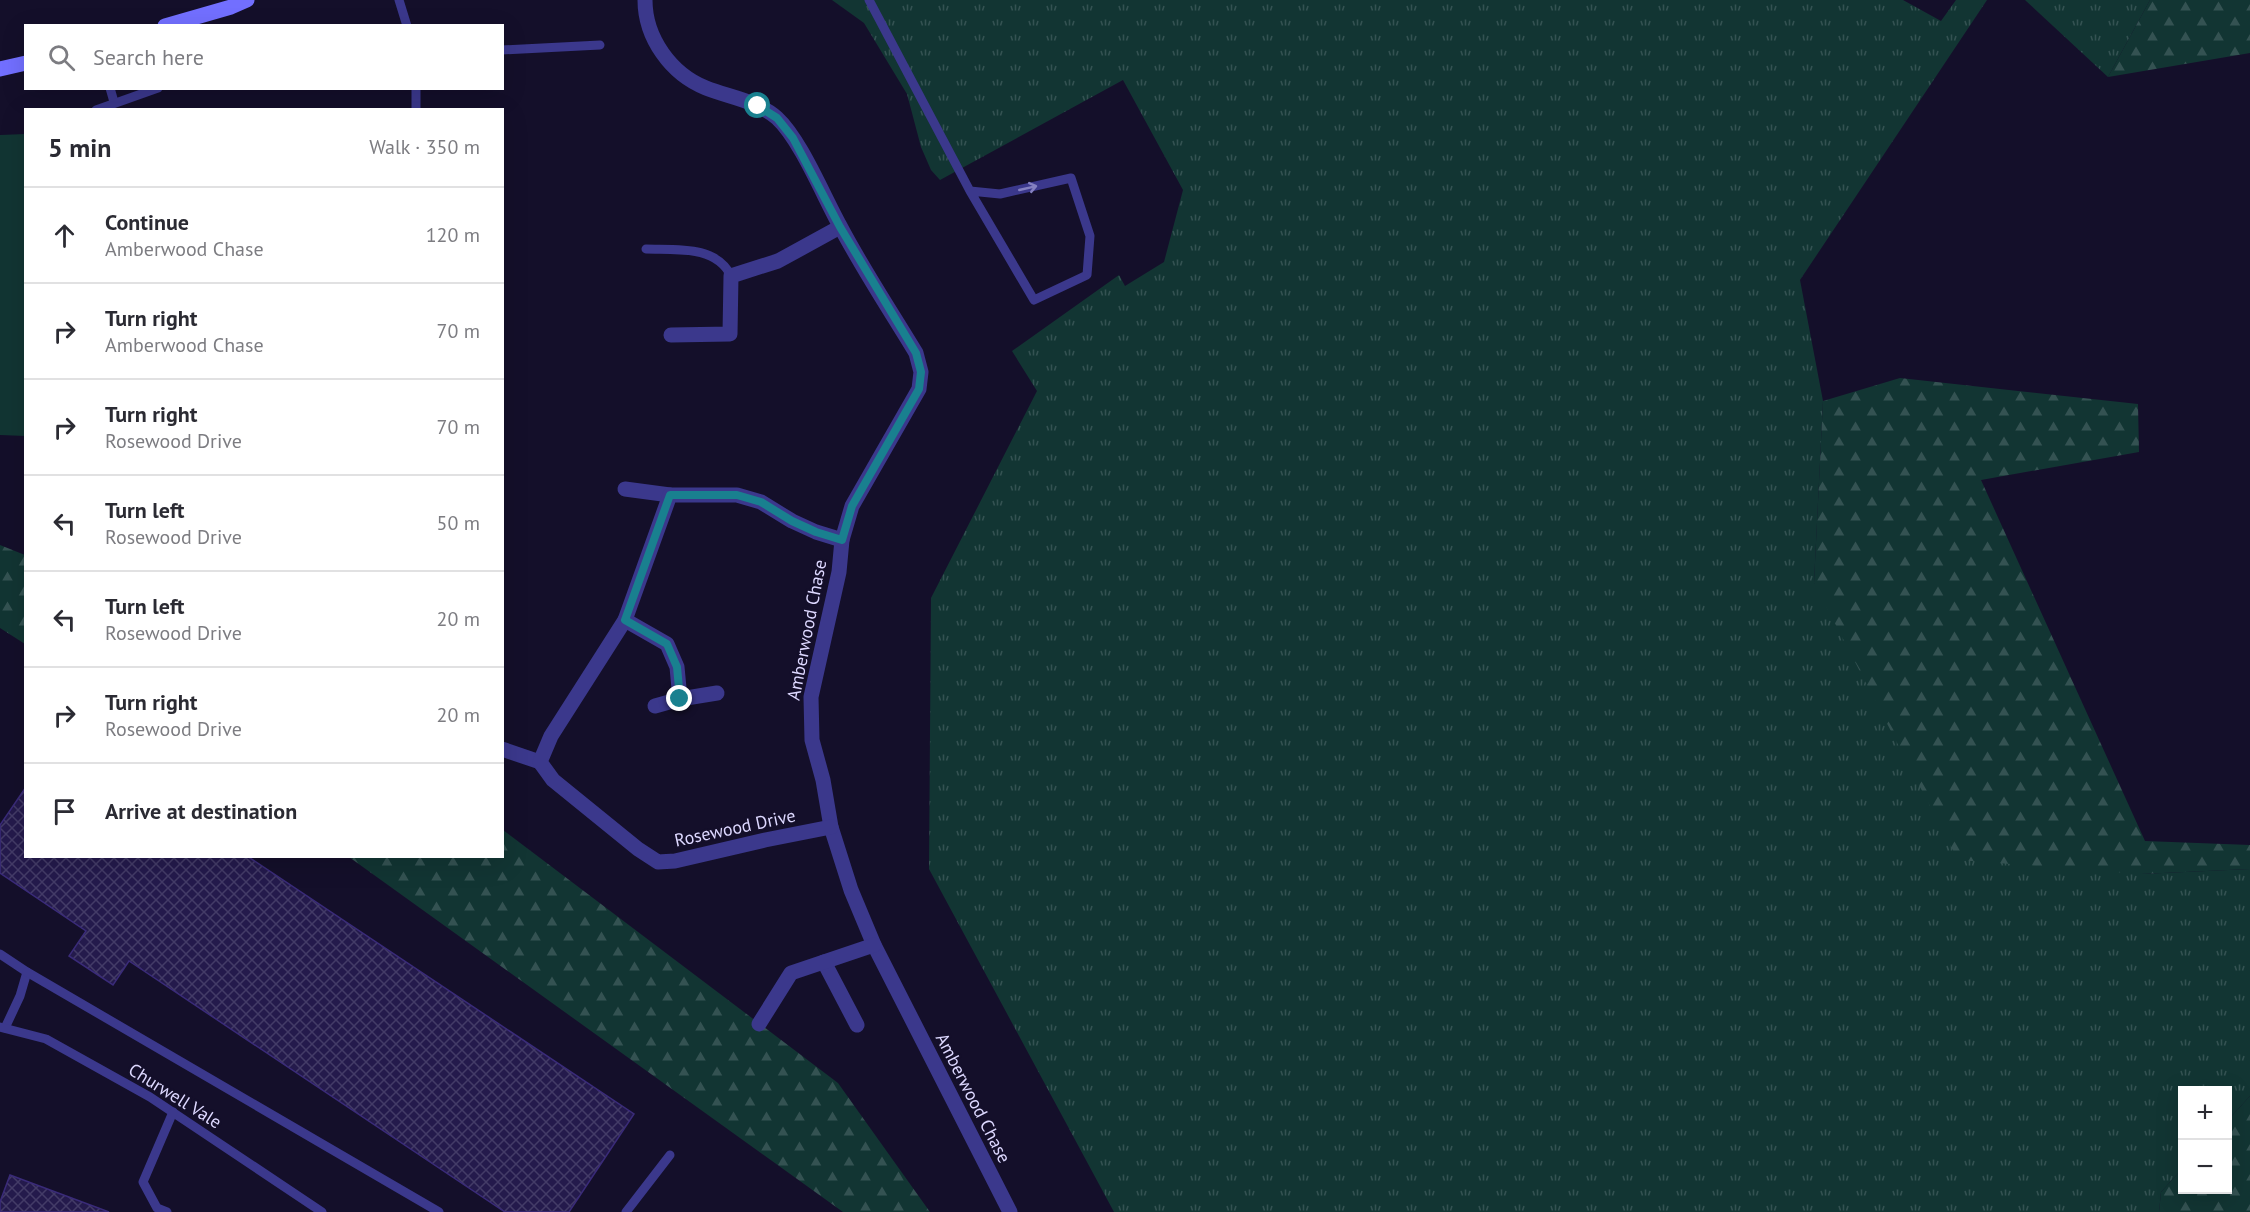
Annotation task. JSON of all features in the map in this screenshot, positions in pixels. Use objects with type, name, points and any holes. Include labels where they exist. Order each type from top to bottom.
[{"type":"main road","points":[[172,24],[247,0]]},
{"type":"main road","points":[[0,69],[24,63]]},
{"type":"street","name":"Amberwood Chase","points":[[645,0],[645,11],[651,34],[663,55],[681,74],[703,87],[758,106],[777,118],[793,138],[840,227],[916,353],[921,372],[919,389],[852,506],[842,540],[839,572],[811,697],[812,740],[831,827],[851,890],[874,945],[1010,1212]]},
{"type":"street","points":[[671,335],[730,334],[731,276],[778,261],[840,227]]},
{"type":"street","points":[[626,489],[670,495],[737,495],[761,502],[792,521],[842,540]]},
{"type":"street","points":[[504,749],[540,762],[551,736],[625,620],[670,495]]},
{"type":"street","points":[[625,620],[667,644],[677,667],[680,699]]},
{"type":"street","points":[[655,706],[717,693]]},
{"type":"street","name":"Rosewood Drive","points":[[540,762],[553,780],[638,849],[658,862],[675,861],[831,827]]},
{"type":"street","points":[[759,1024],[791,973],[874,945]]},
{"type":"street","points":[[824,962],[857,1025]]},
{"type":"lane","points":[[399,0],[406,24]]},
{"type":"lane","points":[[869,0],[970,192],[1034,300],[1087,275],[1090,236],[1071,178],[1000,194],[970,192]]},
{"type":"lane","points":[[504,51],[600,45]]},
{"type":"lane","points":[[111,90],[114,102]]},
{"type":"lane","points":[[100,108],[152,90]]},
{"type":"lane","points":[[416,90],[416,108]]},
{"type":"lane","points":[[646,249],[690,251],[711,255],[726,265],[731,276]]},
{"type":"lane","points":[[0,954],[27,972],[439,1212]]},
{"type":"lane","points":[[2,1028],[20,996],[27,972]]},
{"type":"lane","name":"Churwell Vale","points":[[2,1028],[46,1039],[150,1097],[321,1212]]},
{"type":"lane","points":[[167,1212],[157,1208],[143,1182],[173,1112]]},
{"type":"lane","points":[[626,1212],[670,1155]]},
{"type":"green space","points":[[832,0],[1903,0],[1941,21],[1956,0],[1987,0],[1800,280],[1823,401],[1814,583],[2141,874],[2250,869],[2250,1096],[2232,1116],[2232,1086],[2178,1086],[2178,1173],[2161,1192],[2159,1212],[1114,1212],[929,869],[931,598],[1037,391],[1012,351],[1119,275],[1125,286],[1164,262],[1183,190],[1123,80],[940,180],[931,170],[921,147],[907,94],[864,23]]},
{"type":"green space","points":[[2025,0],[2150,0],[2108,77]]},
{"type":"green space","points":[[2150,0],[2250,0],[2250,53],[2108,77]]},
{"type":"green space","points":[[24,134],[24,436],[0,435],[0,135]]},
{"type":"green space","points":[[1900,378],[2138,404],[2139,452],[1981,480],[2145,841],[2250,845],[2250,869],[2141,874],[1958,860],[1814,583],[1823,401]]},
{"type":"green space","points":[[0,545],[24,555],[24,643],[0,628]]},
{"type":"green space","points":[[504,831],[838,1083],[930,1212],[843,1212],[350,858],[504,858]]},
{"type":"green space","points":[[2250,1096],[2250,1212],[2159,1212],[2161,1192],[2178,1173],[2178,1194],[2232,1194],[2232,1116]]},
{"type":"building","points":[[24,790],[24,858],[250,858],[634,1114],[569,1212],[505,1212],[129,961],[113,985],[69,956],[86,931],[0,873],[0,825]]},
{"type":"building","points":[[10,1175],[109,1212],[0,1212],[0,1202]]},
{"type":"route","points":[[680,699],[677,667],[667,644],[625,620],[634,601],[670,495],[737,495],[761,502],[792,521],[842,540],[852,506],[919,389],[921,372],[916,353],[840,227],[793,138],[777,118],[758,106]]}]
